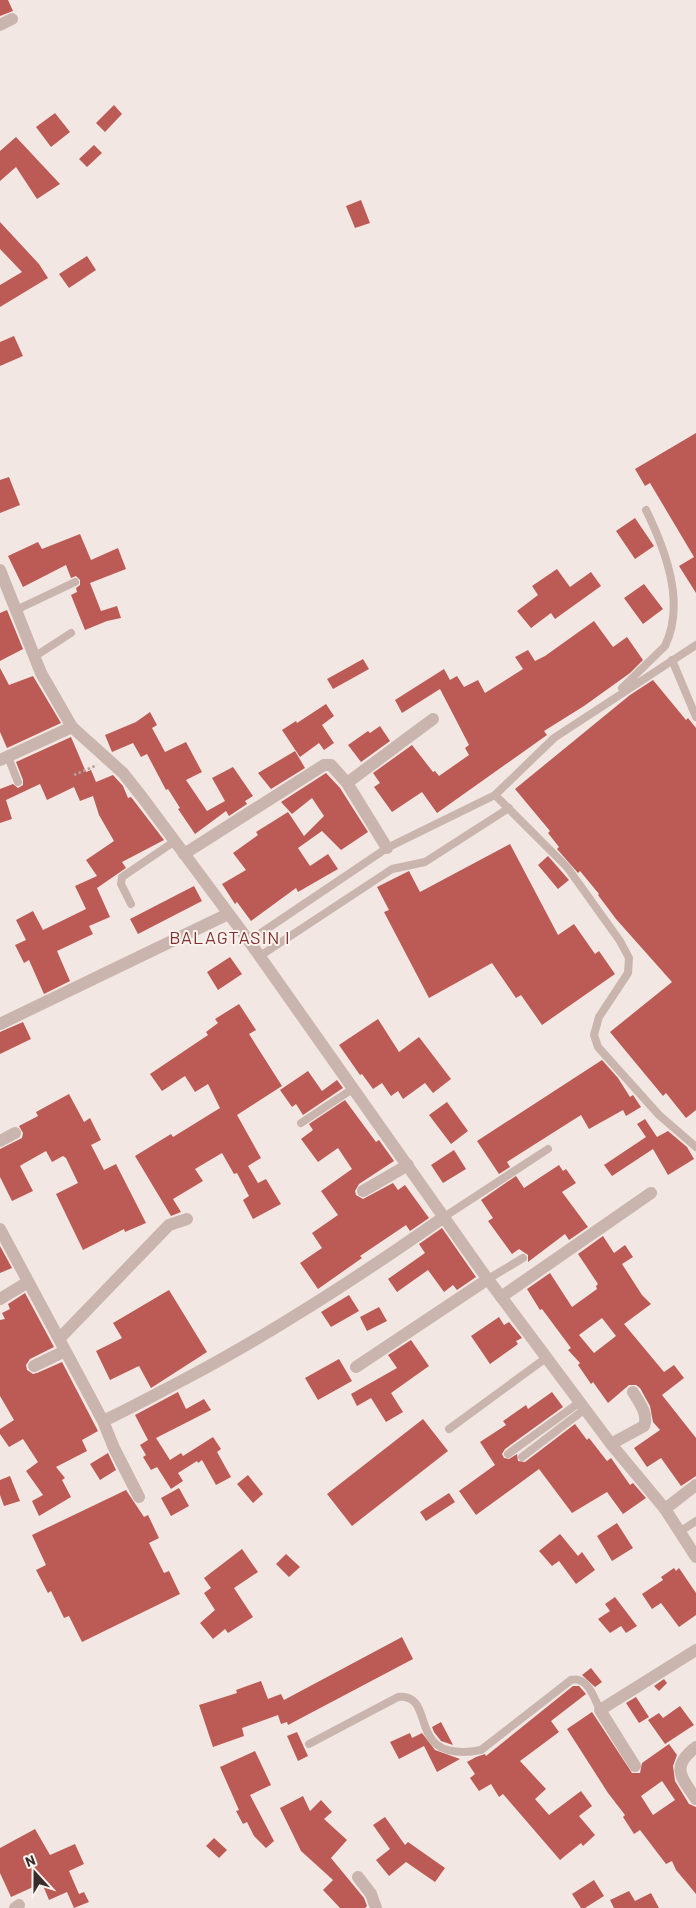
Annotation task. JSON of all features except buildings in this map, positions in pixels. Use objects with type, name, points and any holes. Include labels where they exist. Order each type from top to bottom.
[{"type":"street","points":[[0,25],[12,19]]},
{"type":"street","points":[[0,570],[34,657],[57,704],[72,727],[110,759],[128,779],[175,841],[260,956],[501,1297],[611,1444],[665,1509],[696,1557]]},
{"type":"street","points":[[348,783],[433,719]]},
{"type":"street","points":[[4,759],[72,727]]},
{"type":"street","points":[[184,854],[324,765],[331,765],[348,783],[387,848]]},
{"type":"street","points":[[0,1024],[228,914]]},
{"type":"street","points":[[0,1141],[15,1133]]},
{"type":"street","points":[[363,1191],[408,1165]]},
{"type":"street","points":[[501,1297],[651,1192]]},
{"type":"street","points":[[103,1421],[236,1352],[282,1325],[353,1281],[444,1217]]},
{"type":"street","points":[[34,1366],[62,1345],[166,1229],[175,1222],[187,1219]]},
{"type":"street","points":[[0,1230],[103,1421],[114,1448],[139,1497]]},
{"type":"street","points":[[356,1367],[488,1279]]},
{"type":"street","points":[[0,1299],[28,1282]]},
{"type":"street","points":[[611,1444],[644,1426],[646,1422],[646,1416],[633,1392]]},
{"type":"street","points":[[665,1509],[696,1485]]},
{"type":"street","points":[[635,1766],[600,1710],[696,1650]]},
{"type":"street","points":[[696,1747],[686,1755],[680,1765],[680,1775],[696,1799]]},
{"type":"street","points":[[358,1877],[371,1894],[376,1908]]},
{"type":"lane","points":[[606,703],[651,662],[669,638],[674,608],[670,575],[662,542],[646,510]]},
{"type":"lane","points":[[16,610],[75,582]]},
{"type":"lane","points":[[34,657],[71,633]]},
{"type":"lane","points":[[249,941],[387,848],[495,795],[554,738],[696,645]]},
{"type":"lane","points":[[672,660],[696,717]]},
{"type":"lane","points":[[4,759],[18,782]]},
{"type":"lane","points":[[495,795],[567,867],[620,941],[629,958],[628,973],[599,1017],[594,1035],[598,1047],[659,1115],[696,1147]]},
{"type":"lane","points":[[260,956],[392,869],[425,862],[509,808]]},
{"type":"lane","points":[[131,904],[121,884],[122,877],[175,841]]},
{"type":"lane","points":[[301,1123],[354,1088]]},
{"type":"lane","points":[[444,1217],[548,1149]]},
{"type":"lane","points":[[488,1279],[523,1258]]},
{"type":"lane","points":[[449,1429],[546,1358]]},
{"type":"lane","points":[[508,1454],[583,1406]]},
{"type":"lane","points":[[522,1457],[583,1406]]},
{"type":"lane","points":[[681,1532],[696,1521]]},
{"type":"lane","points":[[308,1744],[398,1698],[407,1696],[416,1702],[433,1741],[445,1748],[465,1753],[481,1750],[571,1680],[577,1679],[585,1682],[600,1710]]},
{"type":"path","points":[[74,775],[110,759]]},
{"type":"district","name":"BALAGTASIN I","points":[[230,938]]}]
